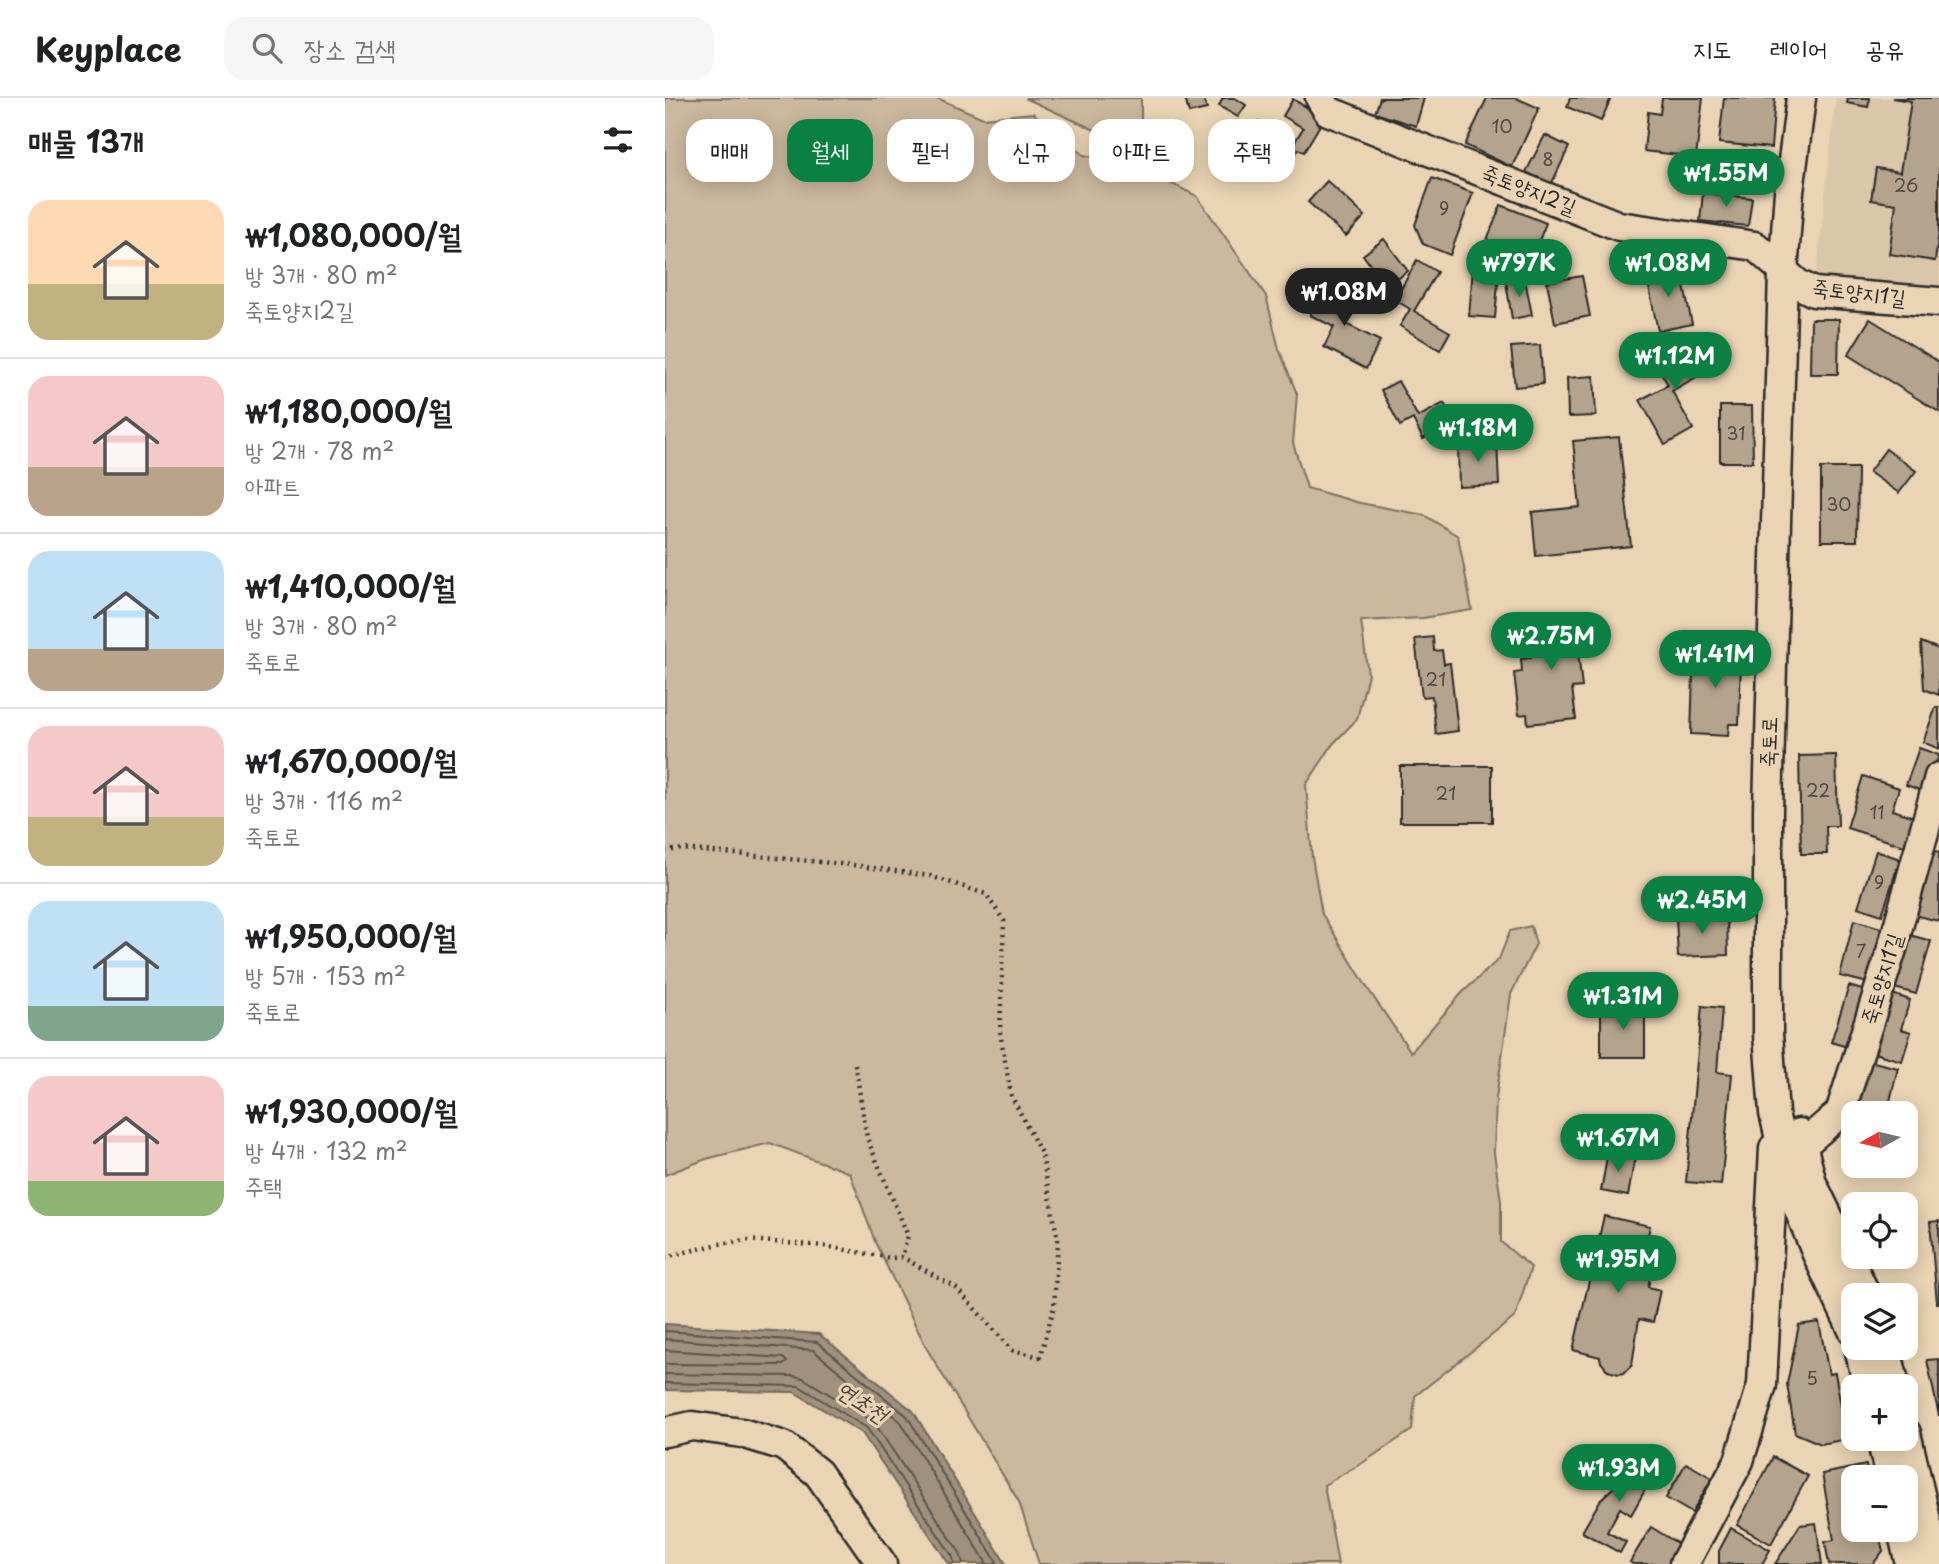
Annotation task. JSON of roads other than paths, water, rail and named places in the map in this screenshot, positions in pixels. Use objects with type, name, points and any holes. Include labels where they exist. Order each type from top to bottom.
[{"type":"street","name":"죽토양지2길","points":[[1320,98],[1328,111],[1619,226],[1755,246],[1791,278]]},
{"type":"street","name":"죽토로","points":[[1801,98],[1789,192],[1791,278],[1783,762],[1787,1036],[1795,1153],[1793,1195],[1841,1305]]},
{"type":"street","name":"죽토로","points":[[1818,98],[1791,278],[1768,809],[1768,1034],[1774,1114],[1860,1283]]},
{"type":"street","name":"죽토양지1길","points":[[1791,278],[1814,292],[1939,302]]},
{"type":"street","name":"죽토양지1길","points":[[1795,1153],[1840,1113],[1892,949],[1939,776]]},
{"type":"street","points":[[1684,1564],[1739,1461],[1762,1385],[1774,1163],[1774,1114]]},
{"type":"street","points":[[665,1432],[692,1426],[742,1433],[784,1446],[818,1474],[882,1564]]},
{"type":"street","points":[[1910,1451],[1937,1564]]},
{"type":"street","points":[[1905,1542],[1910,1564]]},
{"type":"water","name":"연초천","points":[[665,1324],[819,1334],[913,1411],[1006,1564],[949,1564],[862,1433],[794,1392],[665,1390]]}]
